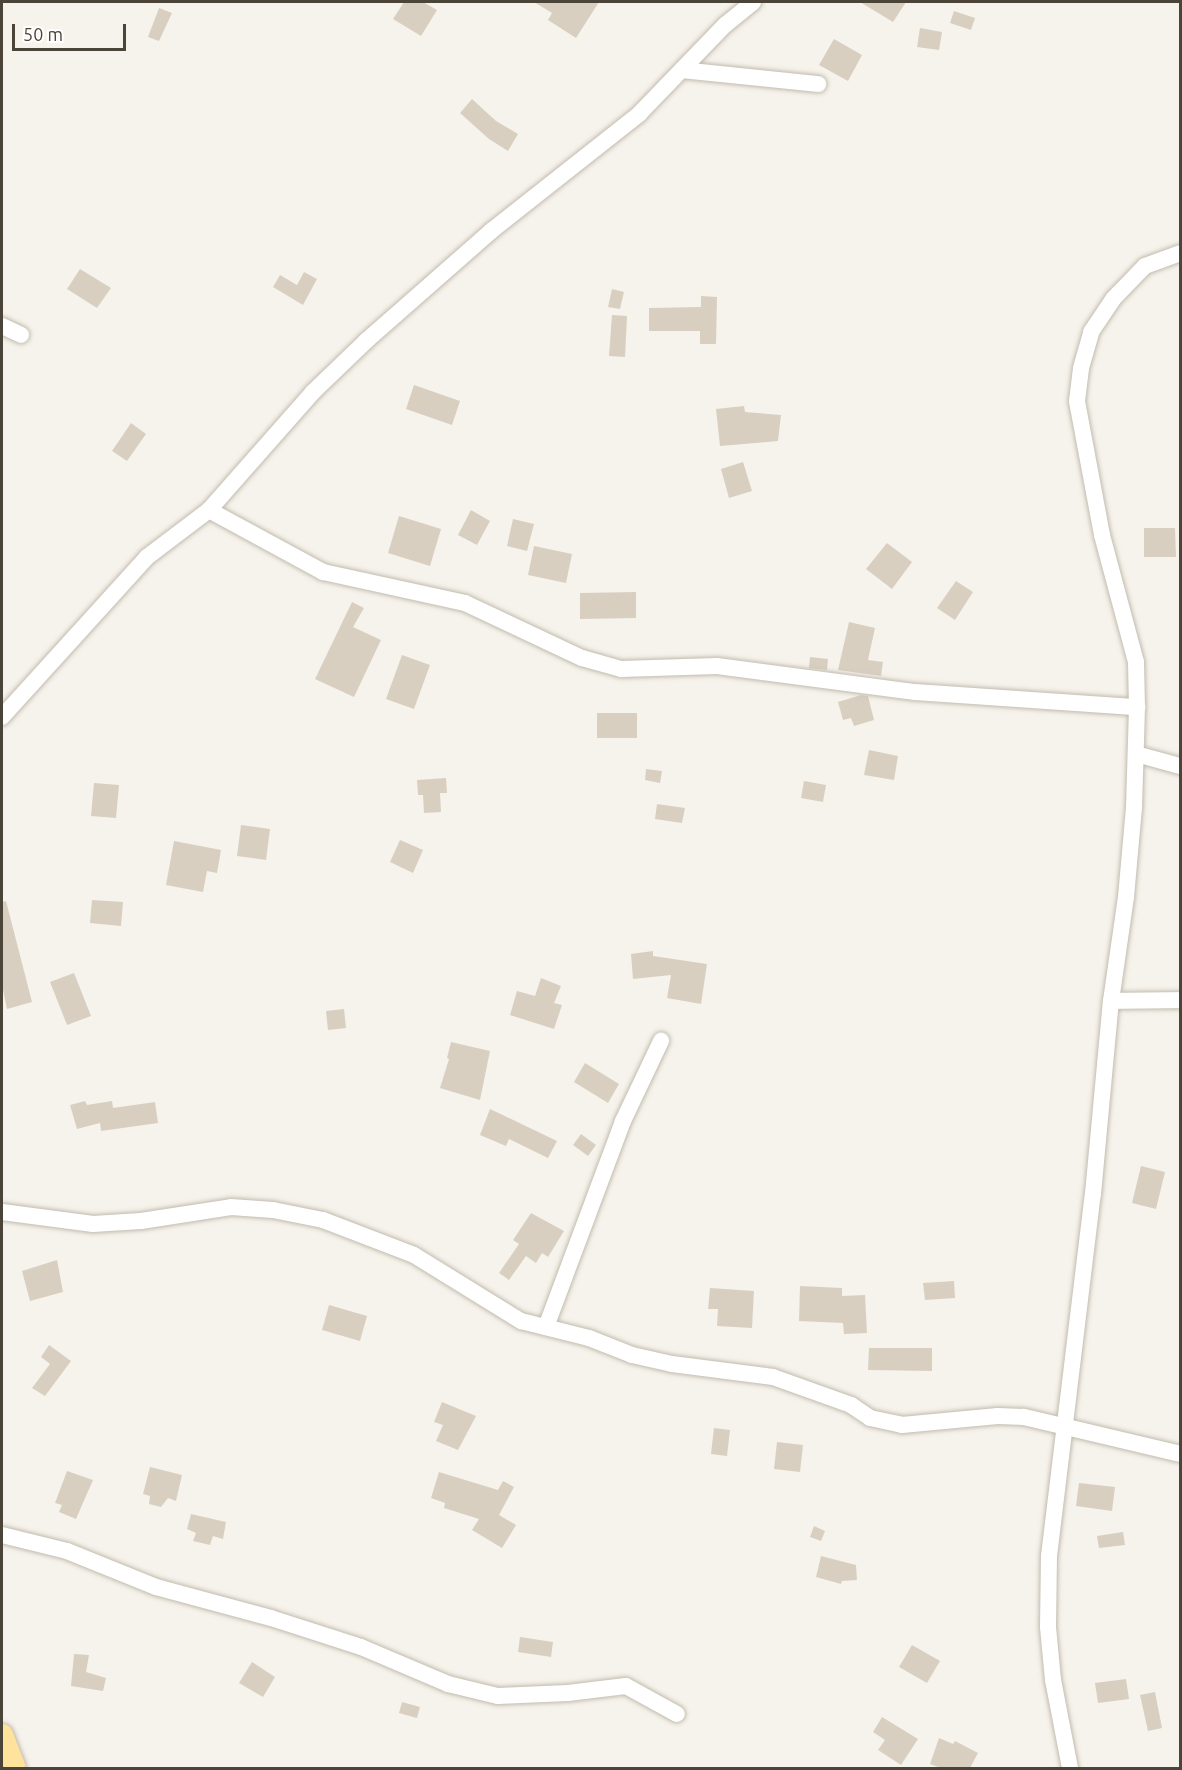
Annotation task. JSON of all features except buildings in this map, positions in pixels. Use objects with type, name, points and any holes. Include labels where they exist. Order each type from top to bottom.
[{"type":"main road","points":[[2,1734],[15,1768]]},
{"type":"street","points":[[2,717],[147,557],[210,510],[313,392],[366,341],[491,231],[639,114],[681,70],[753,2]]},
{"type":"street","points":[[681,70],[818,84]]},
{"type":"street","points":[[1070,1768],[1053,1680],[1048,1627],[1049,1556],[1063,1425],[1093,1194],[1111,1001],[1126,897],[1137,707],[1136,662],[1102,535],[1077,401],[1081,368],[1091,332],[1113,298],[1145,266],[1180,253]]},
{"type":"street","points":[[2,326],[21,335]]},
{"type":"street","points":[[210,510],[323,572],[465,603],[582,657],[621,669],[717,666],[915,692],[1137,707]]},
{"type":"street","points":[[1136,754],[1180,766]]},
{"type":"street","points":[[1111,1001],[1180,999]]},
{"type":"street","points":[[546,1327],[623,1121],[662,1041]]},
{"type":"street","points":[[2,1212],[93,1224],[141,1221],[231,1207],[273,1210],[323,1220],[414,1256],[521,1321],[589,1338],[632,1355],[672,1364],[773,1377],[851,1405],[870,1418],[902,1425],[998,1416],[1024,1417],[1180,1454]]},
{"type":"street","points":[[2,1535],[67,1551],[156,1587],[361,1647],[448,1684],[498,1696],[568,1693],[626,1686],[677,1714]]}]
